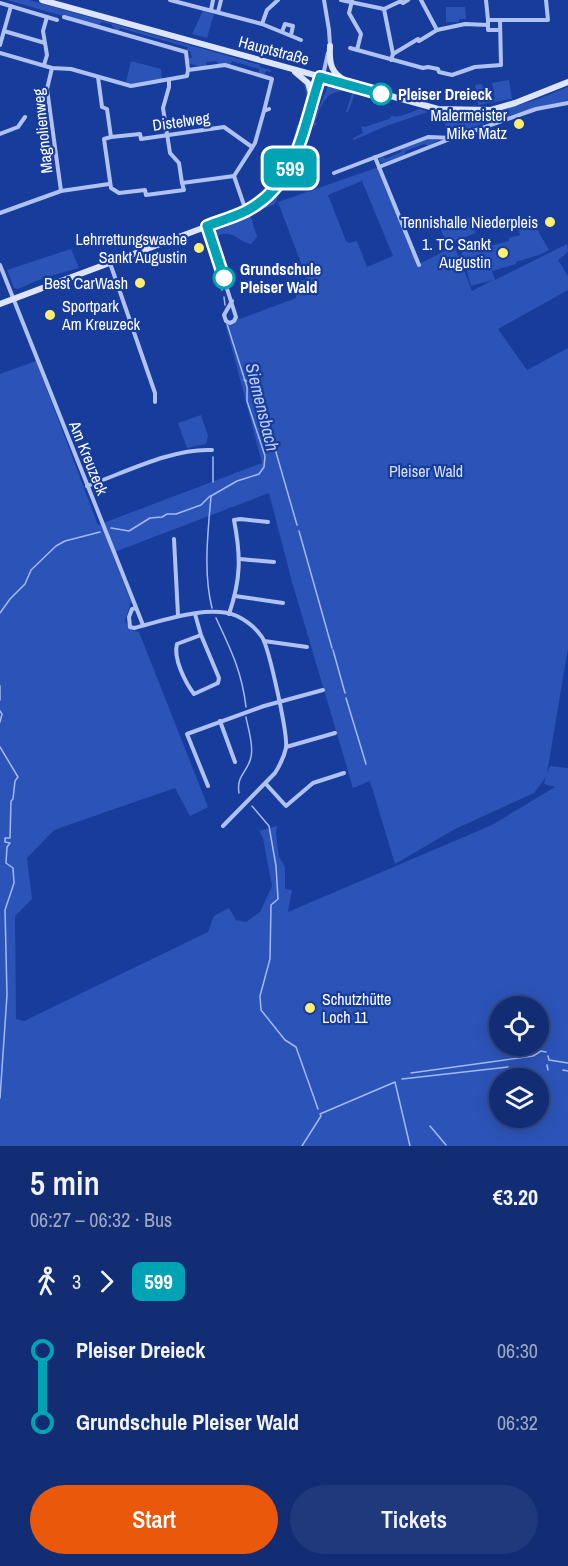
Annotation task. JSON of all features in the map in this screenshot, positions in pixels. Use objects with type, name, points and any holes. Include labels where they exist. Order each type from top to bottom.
[{"type":"main road","name":"Hauptstraße","points":[[42,0],[438,109],[491,110],[568,82]]},
{"type":"main road","points":[[330,46],[329,62],[333,72],[343,80],[377,93]]},
{"type":"main road","points":[[286,68],[308,83],[312,100]]},
{"type":"main road","points":[[0,304],[246,211],[269,194],[285,177],[292,165],[320,77]]},
{"type":"street","points":[[170,0],[262,24],[301,40]]},
{"type":"street","points":[[211,10],[213,0]]},
{"type":"street","points":[[218,12],[221,0]]},
{"type":"street","points":[[262,24],[267,10],[278,0]]},
{"type":"street","points":[[320,77],[324,71],[330,46],[324,0]]},
{"type":"street","points":[[342,0],[384,9],[408,0]]},
{"type":"street","points":[[421,0],[436,30]]},
{"type":"street","points":[[486,0],[488,30],[500,30]]},
{"type":"street","points":[[393,54],[436,30],[465,24],[548,20],[546,0]]},
{"type":"street","points":[[352,1],[349,13],[361,34],[357,50]]},
{"type":"street","points":[[0,3],[57,20]]},
{"type":"street","points":[[0,45],[11,6]]},
{"type":"street","points":[[384,9],[393,54],[391,60]]},
{"type":"street","points":[[44,66],[47,55],[43,31],[47,17]]},
{"type":"street","points":[[0,53],[44,66],[131,86],[187,76],[186,52],[64,17]]},
{"type":"street","points":[[350,48],[423,68],[428,66],[448,75],[475,66],[501,65],[500,21]]},
{"type":"street","points":[[282,32],[285,24],[293,26],[291,35]]},
{"type":"street","points":[[4,31],[45,43]]},
{"type":"street","points":[[188,70],[225,65],[272,79],[266,110],[252,147],[234,176]]},
{"type":"street","name":"Magnolienweg","points":[[52,68],[46,89],[61,191]]},
{"type":"street","points":[[98,77],[102,107],[107,110],[111,137],[104,139],[109,184],[119,193],[146,190],[146,195],[183,190],[179,162],[170,153],[163,108],[169,80]]},
{"type":"street","points":[[379,167],[536,109],[568,103]]},
{"type":"street","points":[[0,134],[18,127],[25,117]]},
{"type":"street","name":"Distelweg","points":[[111,137],[140,134],[141,139],[224,127],[252,147]]},
{"type":"street","points":[[334,172],[428,137],[453,138]]},
{"type":"street","points":[[375,158],[419,265]]},
{"type":"street","points":[[182,183],[234,176]]},
{"type":"street","points":[[234,176],[246,211]]},
{"type":"street","points":[[0,213],[61,191],[109,184]]},
{"type":"street","points":[[207,226],[232,301],[236,318],[230,323],[226,321],[224,315],[232,301]]},
{"type":"street","points":[[110,263],[155,393],[155,402]]},
{"type":"street","name":"Am Kreuzeck","points":[[0,265],[143,625]]},
{"type":"street","points":[[87,486],[165,458],[199,450],[212,450]]},
{"type":"street","points":[[229,614],[235,596],[240,559],[234,520],[268,522]]},
{"type":"street","points":[[174,540],[178,615]]},
{"type":"street","points":[[240,559],[274,562]]},
{"type":"street","points":[[235,596],[283,603]]},
{"type":"street","points":[[136,608],[132,609],[129,617],[130,627],[134,628],[178,615],[229,614],[248,623],[264,641],[280,703],[286,733],[286,747],[281,763],[266,784],[223,826]]},
{"type":"street","points":[[195,614],[219,678],[218,683],[194,694],[175,652],[177,644],[201,635]]},
{"type":"street","points":[[264,641],[307,647]]},
{"type":"street","points":[[208,786],[187,734],[220,721],[323,690]]},
{"type":"street","points":[[220,721],[235,762]]},
{"type":"street","points":[[286,747],[335,733]]},
{"type":"street","points":[[266,784],[286,806],[313,783],[344,773]]},
{"type":"green space","points":[[7,0],[29,0],[260,65],[271,72],[266,71],[264,75],[259,73],[259,69],[232,61],[230,65],[218,65],[217,61],[206,62],[207,66],[202,67],[188,63],[188,58],[192,58],[187,47],[120,28],[118,32],[111,24],[102,22],[98,26]]},
{"type":"green space","points":[[446,7],[465,7],[466,19],[459,19],[459,22],[446,22]]},
{"type":"green space","points":[[203,11],[214,14],[207,38],[192,34]]},
{"type":"green space","points":[[131,61],[161,69],[162,79],[132,84],[126,82]]},
{"type":"green space","points":[[509,80],[512,99],[478,105],[475,85],[482,84],[485,100],[495,98],[492,83]]},
{"type":"green space","points":[[304,85],[309,97],[307,110],[290,160],[271,189],[260,199],[247,204],[278,173],[283,160],[288,160],[297,125],[300,126],[304,111],[306,96]]},
{"type":"green space","points":[[328,86],[356,91],[348,112],[346,112],[352,93],[337,92],[327,98],[320,108],[315,123],[318,124],[311,127]]},
{"type":"green space","points":[[568,87],[568,101],[537,107],[457,132],[448,133],[445,128],[446,113],[494,111],[538,99]]},
{"type":"green space","points":[[420,109],[428,112],[354,140],[353,138],[363,133],[361,126],[365,127],[392,116]]},
{"type":"green space","points":[[430,138],[438,140],[428,146],[424,144],[406,151],[404,155],[380,162],[379,159],[383,156],[385,159],[401,152],[402,148]]},
{"type":"green space","name":"Pleiser Wald","points":[[379,167],[419,264],[453,247],[472,291],[493,280],[471,286],[461,250],[509,241],[509,238],[520,235],[518,227],[531,219],[549,250],[492,271],[495,280],[567,244],[568,252],[558,260],[568,276],[568,290],[498,329],[527,370],[568,348],[568,648],[547,773],[550,766],[568,768],[568,1146],[0,1146],[0,374],[36,361],[98,525],[262,463],[226,326],[236,318],[240,319],[296,298],[295,285],[298,281],[307,279],[278,202]],"holes":[[[362,181],[393,256],[367,267],[357,241],[349,243],[346,241],[328,195]],[[269,493],[292,582],[353,788],[370,781],[395,864],[455,829],[534,793],[546,777],[544,784],[555,787],[492,825],[288,912],[292,890],[285,889],[285,867],[279,857],[277,826],[259,831],[263,838],[272,886],[260,912],[246,922],[236,920],[229,908],[214,916],[208,932],[24,1021],[16,1019],[15,916],[32,899],[27,858],[54,830],[175,788],[190,816],[208,807],[139,632],[131,630],[125,621],[131,602],[112,553]]]},
{"type":"green space","points":[[285,182],[277,192],[277,201],[273,205],[218,226],[264,201]]},
{"type":"green space","points":[[251,217],[257,237],[251,244],[231,234],[216,236],[215,231]]},
{"type":"green space","points":[[470,217],[476,233],[447,244],[440,228]]},
{"type":"green space","points":[[71,249],[79,268],[46,277],[18,289],[14,288],[7,270]]},
{"type":"green space","points":[[201,415],[208,436],[206,444],[187,448],[178,423]]},
{"type":"waterway","name":"Siemensbach","points":[[206,238],[222,290]]},
{"type":"waterway","name":"Siemensbach","points":[[224,297],[225,305]]},
{"type":"waterway","name":"Siemensbach","points":[[212,608],[207,566],[211,496],[237,481],[259,474],[264,467],[265,456],[247,401],[247,387],[227,324]]},
{"type":"waterway","name":"Siemensbach","points":[[244,380],[252,383]]},
{"type":"waterway","points":[[256,383],[297,525]]},
{"type":"waterway","points":[[213,457],[213,482]]},
{"type":"waterway","points":[[111,528],[129,531],[150,518],[176,514],[201,505],[210,496]]},
{"type":"waterway","points":[[299,531],[332,648]]},
{"type":"waterway","points":[[0,613],[25,584],[31,570],[56,546],[65,541],[100,532]]},
{"type":"waterway","name":"Siemensbach","points":[[216,618],[239,672],[246,707]]},
{"type":"waterway","points":[[333,650],[345,693]]},
{"type":"waterway","points":[[0,686],[0,700]]},
{"type":"waterway","points":[[346,698],[366,764]]},
{"type":"waterway","points":[[0,711],[2,714],[0,722]]},
{"type":"waterway","name":"Siemensbach","points":[[239,793],[239,782],[250,762],[252,752],[246,717]]},
{"type":"waterway","points":[[0,747],[18,777],[11,801],[10,838],[5,838],[5,842],[10,843],[7,847],[6,863],[13,868],[14,883],[5,910],[7,995],[0,1098]]},
{"type":"waterway","name":"Siemensbach","points":[[252,806],[269,826],[276,866],[278,899],[271,905],[270,959],[260,996],[261,1010],[285,1040],[296,1047],[318,1109]]},
{"type":"waterway","points":[[411,1073],[533,1056]]},
{"type":"waterway","points":[[548,1056],[549,1060],[568,1063]]},
{"type":"waterway","points":[[402,1079],[508,1067]]},
{"type":"waterway","points":[[563,1070],[568,1071]]},
{"type":"waterway","points":[[302,1146],[321,1116],[320,1114],[395,1082],[410,1146]]},
{"type":"waterway","points":[[430,1126],[446,1145]]},
{"type":"bus line","name":"599","points":[[224,278],[207,226],[246,211],[269,194],[285,177],[296,155],[320,77],[381,94]]},
{"type":"place","name":"Pleiser Dreieck","points":[[381,94]]},
{"type":"place","name":"Malermeister Mike Matz","points":[[519,124]]},
{"type":"place","name":"Tennishalle Niederpleis","points":[[550,222]]},
{"type":"place","name":"Lehrrettungswache Sankt Augustin","points":[[199,248]]},
{"type":"place","name":"1. TC Sankt Augustin","points":[[503,253]]},
{"type":"place","name":"Grundschule Pleiser Wald","points":[[224,278]]},
{"type":"place","name":"Best CarWash","points":[[140,283]]},
{"type":"place","name":"Sportpark Am Kreuzeck","points":[[50,315]]},
{"type":"place","name":"Schutzhütte Loch 11","points":[[310,1008]]}]
